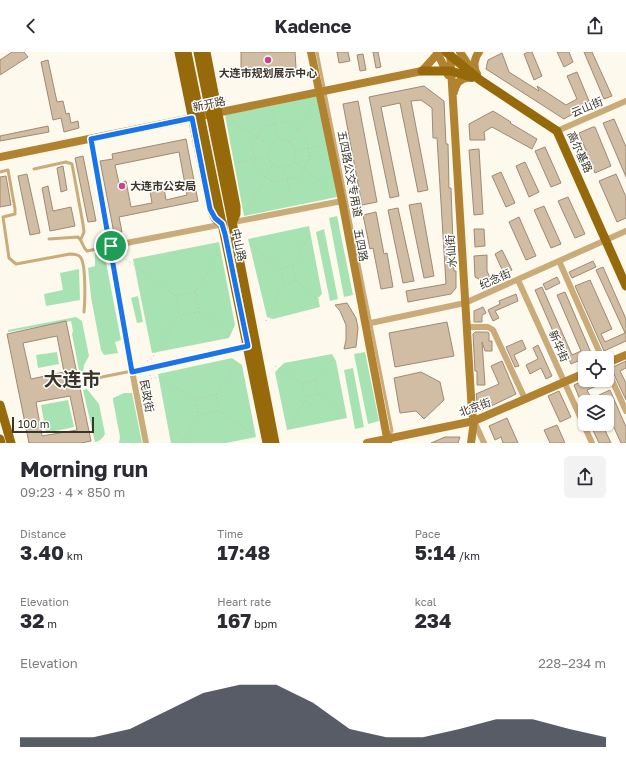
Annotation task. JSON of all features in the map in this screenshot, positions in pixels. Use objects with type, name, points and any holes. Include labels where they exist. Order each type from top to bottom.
[{"type":"main road","points":[[179,52],[196,118]]},
{"type":"main road","points":[[187,52],[210,209],[215,218],[222,224]]},
{"type":"main road","points":[[199,52],[209,69]]},
{"type":"main road","points":[[199,52],[236,206],[236,214],[232,222]]},
{"type":"main road","points":[[206,52],[214,114]]},
{"type":"main road","name":"五四路","points":[[311,52],[322,91],[342,201],[368,323],[388,441]]},
{"type":"main road","points":[[460,52],[480,80]]},
{"type":"main road","points":[[479,52],[475,62],[475,72],[480,80]]},
{"type":"main road","points":[[422,71],[442,53],[448,71]]},
{"type":"main road","name":"高尔基路","points":[[442,53],[557,131],[626,286]]},
{"type":"main road","name":"水仙街","points":[[442,53],[448,71],[453,101],[472,413],[474,421]]},
{"type":"main road","points":[[422,71],[448,71],[463,73],[480,80]]},
{"type":"main road","name":"新开路","points":[[0,157],[422,71]]},
{"type":"main road","points":[[453,101],[456,86],[459,80],[468,78],[480,80]]},
{"type":"main road","name":"中山路","points":[[232,222],[275,443]]},
{"type":"main road","name":"中山路","points":[[222,224],[267,443]]},
{"type":"main road","points":[[614,360],[626,354]]},
{"type":"main road","name":"北京街","points":[[367,443],[388,441],[474,421],[578,376]]},
{"type":"main road","points":[[0,405],[11,443]]},
{"type":"main road","points":[[471,443],[474,421]]},
{"type":"main road","points":[[0,439],[1,443]]},
{"type":"street","name":"云山街","points":[[557,131],[626,101]]},
{"type":"street","name":"民政街","points":[[91,139],[146,443]]},
{"type":"street","points":[[111,246],[342,201]]},
{"type":"street","name":"纪念街","points":[[368,323],[465,303],[626,231]]},
{"type":"street","points":[[559,261],[599,351]]},
{"type":"street","name":"新华街","points":[[518,280],[592,443]]},
{"type":"street","points":[[467,327],[488,328],[493,330],[525,399]]},
{"type":"street","points":[[132,372],[248,346]]},
{"type":"street","points":[[614,384],[626,411]]},
{"type":"street","name":"水仙街","points":[[474,421],[484,443]]},
{"type":"lane","name":"五四路公交专用道","points":[[316,52],[322,91],[368,323]]},
{"type":"lane","points":[[34,169],[66,162],[72,164],[83,224],[84,232],[81,239],[84,249],[87,251],[111,246]]},
{"type":"lane","points":[[0,172],[8,170],[15,209],[15,214],[3,217],[9,258],[16,264],[77,254],[81,257],[84,267],[84,312]]},
{"type":"lane","points":[[50,239],[78,237],[81,239]]},
{"type":"lane","points":[[97,378],[132,372]]},
{"type":"path","points":[[290,142],[315,103]]},
{"type":"path","points":[[272,110],[279,140]]},
{"type":"path","points":[[232,122],[270,145]]},
{"type":"path","points":[[287,122],[305,134],[310,157],[299,177],[274,182],[256,170],[252,147],[263,126],[275,124],[287,122]]},
{"type":"path","points":[[279,140],[286,140],[290,142],[296,151],[294,162],[285,168],[273,165],[267,152],[270,145],[279,140]]},
{"type":"path","points":[[296,151],[326,144]]},
{"type":"path","points":[[239,162],[268,156]]},
{"type":"path","points":[[294,162],[328,188]]},
{"type":"path","points":[[248,206],[273,165]]},
{"type":"path","points":[[285,168],[290,193]]},
{"type":"path","points":[[310,232],[293,266],[296,281],[319,300]]},
{"type":"path","points":[[251,244],[281,268],[284,284],[266,321]]},
{"type":"path","points":[[199,312],[195,292],[218,255]]},
{"type":"path","points":[[123,257],[176,296],[179,315],[152,358],[147,361]]},
{"type":"path","points":[[281,268],[293,266]]},
{"type":"path","points":[[284,284],[296,281]]},
{"type":"path","points":[[176,296],[195,292]]},
{"type":"path","points":[[179,315],[199,312],[231,334]]},
{"type":"path","points":[[302,384],[315,380],[334,358]]},
{"type":"path","points":[[219,412],[216,394],[237,362]]},
{"type":"path","points":[[275,366],[302,384],[306,398]]},
{"type":"path","points":[[150,375],[150,379],[158,377],[195,399],[216,394]]},
{"type":"path","points":[[315,380],[318,394],[342,413]]},
{"type":"path","points":[[289,429],[306,398],[318,394]]},
{"type":"path","points":[[181,443],[198,415],[195,399]]},
{"type":"path","points":[[198,415],[219,412],[253,434]]},
{"type":"green space","points":[[318,96],[337,197],[244,216],[225,115]]},
{"type":"green space","points":[[337,216],[353,295],[344,297],[329,218]]},
{"type":"green space","points":[[309,226],[322,294],[318,298],[320,307],[273,319],[267,317],[248,239]]},
{"type":"green space","points":[[324,229],[338,299],[330,301],[316,232]]},
{"type":"green space","points":[[219,242],[235,325],[229,338],[152,353],[133,259]]},
{"type":"green space","points":[[104,252],[121,340],[115,342],[118,353],[104,355],[101,350],[91,297],[88,268],[95,266],[95,253]]},
{"type":"green space","points":[[79,269],[80,300],[46,306],[44,294],[63,290],[60,273]]},
{"type":"green space","points":[[138,296],[143,322],[137,323],[131,298]]},
{"type":"green space","points":[[76,317],[82,321],[89,356],[84,365],[83,372],[79,370],[71,321],[8,332],[8,330]]},
{"type":"green space","points":[[57,352],[59,364],[38,368],[36,355]]},
{"type":"green space","points":[[365,352],[379,421],[368,424],[354,354]]},
{"type":"green space","points":[[332,354],[336,361],[347,418],[287,430],[275,372],[284,363]]},
{"type":"green space","points":[[232,358],[242,365],[256,437],[226,443],[171,443],[158,374]]},
{"type":"green space","points":[[353,368],[364,427],[355,429],[344,370]]},
{"type":"green space","points":[[87,389],[99,404],[105,434],[101,439],[95,442],[83,390]]},
{"type":"green space","points":[[124,393],[132,393],[142,443],[119,443],[120,437],[113,398]]},
{"type":"green space","points":[[68,400],[74,427],[46,433],[41,405]]},
{"type":"building","points":[[12,52],[24,52],[28,57],[0,75],[0,60]]},
{"type":"building","name":"大连市规划展示中心","points":[[241,52],[295,52],[296,68],[247,78],[249,68],[241,69]]},
{"type":"building","points":[[337,52],[348,52],[350,61],[339,63]]},
{"type":"building","points":[[373,52],[378,52],[381,67],[376,68]]},
{"type":"building","points":[[532,52],[542,76],[534,80],[524,54]]},
{"type":"building","points":[[557,52],[569,52],[573,62],[564,67]]},
{"type":"building","points":[[584,52],[592,52],[612,96],[604,99]]},
{"type":"building","points":[[502,53],[509,72],[539,91],[537,86],[566,105],[577,99],[567,76],[577,72],[589,101],[585,103],[587,106],[564,119],[486,69],[488,60]]},
{"type":"building","points":[[363,54],[366,70],[360,71],[357,55]]},
{"type":"building","points":[[48,60],[57,102],[63,101],[66,114],[69,113],[71,123],[78,121],[79,128],[64,132],[61,118],[53,120],[41,62]]},
{"type":"building","points":[[424,86],[444,101],[446,144],[448,144],[449,188],[451,188],[456,288],[451,294],[408,302],[406,291],[446,284],[437,138],[433,138],[432,108],[421,100],[411,101],[428,190],[418,192],[400,103],[381,107],[399,196],[390,198],[369,97]]},
{"type":"building","points":[[358,101],[377,202],[362,205],[343,104]]},
{"type":"building","points":[[493,111],[537,139],[532,149],[492,127],[484,132],[485,140],[470,140],[469,124]]},
{"type":"building","points":[[614,119],[626,147],[626,177],[603,123]]},
{"type":"building","points":[[48,126],[49,132],[0,141],[0,136]]},
{"type":"building","points":[[595,127],[611,166],[595,173],[579,133]]},
{"type":"building","name":"大连市公安局","points":[[186,139],[198,201],[119,217],[122,232],[114,233],[100,161],[113,159],[112,154]],"holes":[[[179,152],[187,195],[166,200],[164,188],[150,191],[152,203],[131,207],[126,181],[119,183],[115,165]]]},
{"type":"building","points":[[545,147],[561,183],[551,187],[535,151]]},
{"type":"building","points":[[479,149],[483,214],[474,215],[469,150]]},
{"type":"building","points":[[83,156],[96,221],[88,222],[75,158]]},
{"type":"building","points":[[525,162],[539,192],[529,197],[516,166]]},
{"type":"building","points":[[63,166],[67,190],[61,192],[57,168]]},
{"type":"building","points":[[501,172],[515,203],[506,207],[492,176]]},
{"type":"building","points":[[27,174],[40,233],[30,235],[18,176]]},
{"type":"building","points":[[616,174],[626,197],[626,218],[617,222],[599,181]]},
{"type":"building","points":[[6,176],[11,205],[0,207],[0,177]]},
{"type":"building","points":[[48,186],[53,211],[71,207],[75,226],[50,231],[42,188]]},
{"type":"building","points":[[568,197],[585,234],[575,238],[558,201]]},
{"type":"building","points":[[421,203],[434,276],[424,278],[409,205]]},
{"type":"building","points":[[544,206],[561,244],[551,248],[534,210]]},
{"type":"building","points":[[398,208],[414,281],[403,283],[388,210]]},
{"type":"building","points":[[376,212],[384,254],[387,253],[393,287],[381,289],[373,248],[370,249],[363,215]]},
{"type":"building","points":[[519,217],[536,256],[526,260],[509,222]]},
{"type":"building","points":[[474,229],[484,229],[485,246],[475,247]]},
{"type":"building","points":[[502,250],[512,270],[504,274],[495,254]]},
{"type":"building","points":[[487,255],[487,271],[490,278],[482,281],[475,277],[474,256]]},
{"type":"building","points":[[593,261],[596,267],[572,278],[569,272]]},
{"type":"building","points":[[603,267],[626,319],[626,341],[604,351],[575,286],[590,280],[612,329],[601,334],[605,342],[625,333],[596,270]]},
{"type":"building","points":[[557,277],[560,283],[546,290],[543,284]]},
{"type":"building","points":[[542,287],[572,355],[578,352],[578,361],[571,364],[565,351],[562,352],[535,290]]},
{"type":"building","points":[[565,292],[590,351],[581,351],[557,295]]},
{"type":"building","points":[[516,294],[518,301],[495,311],[499,318],[493,321],[488,310],[500,304],[499,301]]},
{"type":"building","points":[[347,303],[356,318],[358,328],[356,347],[344,349],[346,340],[346,325],[340,311],[335,305]]},
{"type":"building","points":[[483,307],[486,313],[482,315],[482,322],[474,322],[474,311]]},
{"type":"building","points":[[66,321],[91,441],[81,443],[29,443],[7,334]],"holes":[[[57,336],[64,372],[31,379],[23,343]],[[70,396],[77,430],[42,436],[36,402]]]},
{"type":"building","points":[[447,322],[454,356],[395,367],[389,333]]},
{"type":"building","points":[[475,332],[489,333],[489,341],[492,341],[492,351],[485,351],[482,342],[485,385],[477,385],[473,334]]},
{"type":"building","points":[[522,340],[526,349],[514,355],[519,366],[515,367],[506,347]]},
{"type":"building","points":[[538,345],[552,376],[546,379],[541,368],[530,374],[526,365],[538,359],[533,348]]},
{"type":"building","points":[[502,361],[516,394],[481,411],[476,394],[499,384],[491,366]]},
{"type":"building","points":[[626,361],[626,368],[620,371],[626,383],[626,400],[614,374],[614,367]]},
{"type":"building","points":[[421,372],[440,382],[444,400],[424,419],[416,411],[400,413],[394,378]]},
{"type":"building","points":[[578,383],[578,387],[594,387],[587,390],[590,395],[578,395],[574,385]]},
{"type":"building","points":[[610,390],[612,395],[599,395]]},
{"type":"building","points":[[559,391],[571,417],[560,422],[548,396]]},
{"type":"building","points":[[614,399],[626,427],[626,443],[621,443],[614,428]]},
{"type":"building","points":[[507,418],[518,443],[503,443],[501,437],[495,440],[489,426]]},
{"type":"building","points":[[557,425],[565,443],[550,443],[544,430]]},
{"type":"building","points":[[593,431],[605,431],[611,443],[599,443]]},
{"type":"building","points":[[445,437],[460,437],[458,443],[431,443]]},
{"type":"place","name":"大连市规划展示中心","points":[[268,60]]},
{"type":"place","name":"大连市公安局","points":[[122,186]]},
{"type":"district","name":"大连市","points":[[72,379]]},
{"type":"route","points":[[192,118],[210,209],[215,218],[222,224],[225,234],[248,346],[132,372],[111,246],[91,139],[192,118]]}]
